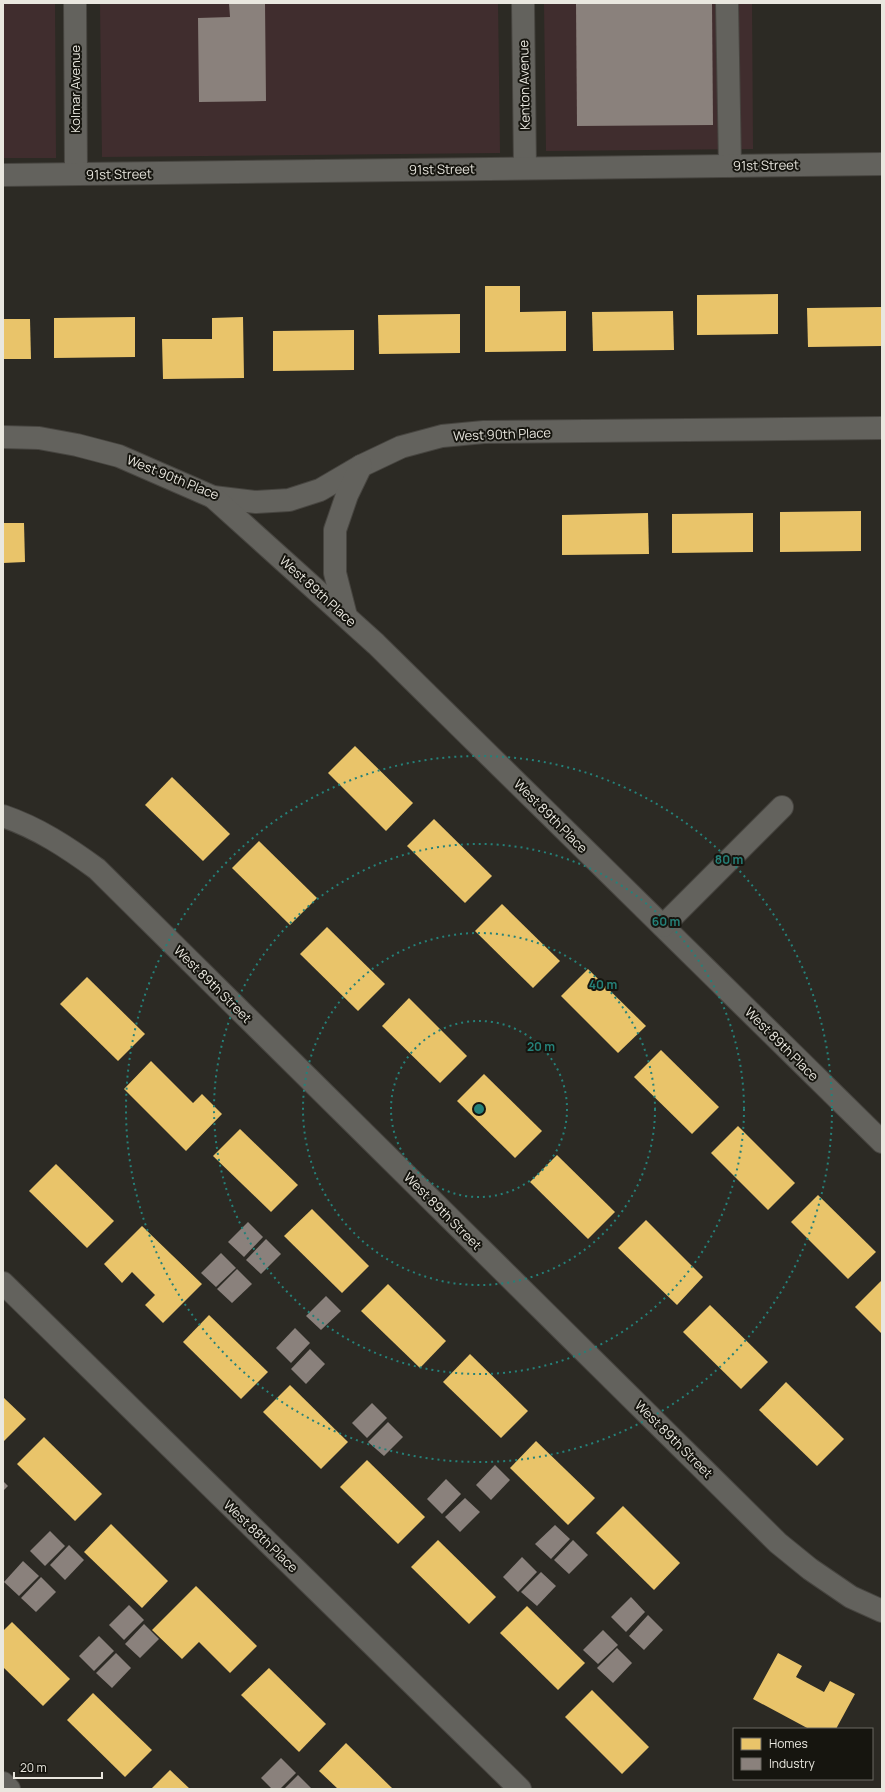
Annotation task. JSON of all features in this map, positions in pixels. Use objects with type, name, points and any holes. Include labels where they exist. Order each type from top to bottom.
[{"type":"street","name":"Kolmar Avenue","points":[[75,3],[76,174]]},
{"type":"street","name":"Kenton Avenue","points":[[523,3],[525,168]]},
{"type":"street","points":[[727,3],[730,166]]},
{"type":"street","name":"91st Street","points":[[3,175],[882,164]]},
{"type":"street","name":"West 90th Place","points":[[3,437],[39,438],[77,445],[119,456],[214,497],[256,502],[289,500],[320,490],[361,466],[401,447],[442,436],[484,432],[882,428]]},
{"type":"street","points":[[346,616],[336,573],[335,530],[347,495],[361,466]]},
{"type":"street","name":"West 89th Place","points":[[214,497],[346,616],[882,1142]]},
{"type":"street","points":[[663,926],[782,807]]},
{"type":"street","name":"West 89th Street","points":[[3,816],[23,822],[65,845],[97,869],[778,1543],[810,1569],[850,1597],[882,1611]]},
{"type":"street","name":"West 88th Place","points":[[3,1283],[520,1789]]},
{"type":"street","points":[[3,1783],[9,1789]]},
{"type":"shaded area","points":[[3,3],[55,3],[56,158],[3,158]]},
{"type":"shaded area","points":[[100,3],[498,3],[500,153],[102,157]]},
{"type":"shaded area","points":[[544,3],[752,3],[753,149],[546,151]]},
{"type":"building: Homes","points":[[485,286],[520,286],[520,312],[566,311],[566,351],[485,352]]},
{"type":"building: Homes","points":[[778,294],[778,334],[697,335],[697,295]]},
{"type":"building: Homes","points":[[882,307],[882,346],[808,347],[807,308]]},
{"type":"building: Homes","points":[[673,311],[674,350],[593,351],[592,312]]},
{"type":"building: Homes","points":[[460,314],[460,353],[379,354],[378,315]]},
{"type":"building: Homes","points":[[135,317],[135,357],[54,358],[54,318]]},
{"type":"building: Homes","points":[[243,317],[244,378],[163,379],[162,339],[212,339],[212,318]]},
{"type":"building: Homes","points":[[3,319],[30,319],[31,359],[3,359]]},
{"type":"building: Homes","points":[[354,330],[354,370],[273,371],[273,331]]},
{"type":"building: Homes","points":[[861,511],[861,551],[780,552],[780,512]]},
{"type":"building: Homes","points":[[648,513],[649,554],[562,555],[562,515]]},
{"type":"building: Homes","points":[[753,513],[753,552],[672,553],[672,514]]},
{"type":"building: Homes","points":[[3,523],[24,523],[25,562],[3,563]]},
{"type":"building: Homes","points":[[355,746],[413,803],[386,831],[328,773]]},
{"type":"building: Homes","points":[[172,777],[230,834],[203,861],[145,805]]},
{"type":"building: Homes","points":[[434,819],[492,876],[465,903],[407,846]]},
{"type":"building: Homes","points":[[259,841],[317,898],[290,925],[232,868]]},
{"type":"building: Homes","points":[[502,904],[560,961],[533,988],[475,931]]},
{"type":"building: Homes","points":[[327,927],[385,984],[358,1011],[300,954]]},
{"type":"building: Homes","points":[[588,969],[646,1026],[618,1053],[561,996]]},
{"type":"building: Homes","points":[[87,977],[145,1034],[118,1061],[60,1004]]},
{"type":"building: Homes","points":[[409,998],[467,1056],[440,1083],[382,1026]]},
{"type":"building: Homes","points":[[661,1050],[719,1107],[692,1134],[634,1077]]},
{"type":"building: Homes","points":[[151,1061],[193,1103],[202,1094],[222,1114],[186,1151],[124,1089]]},
{"type":"building: Homes","points":[[484,1074],[542,1131],[515,1158],[457,1101]]},
{"type":"building: Homes","points":[[738,1126],[795,1183],[768,1210],[711,1153]]},
{"type":"building: Homes","points":[[240,1129],[298,1185],[271,1212],[213,1156]]},
{"type":"building: Homes","points":[[557,1155],[615,1212],[588,1239],[530,1182]]},
{"type":"building: Homes","points":[[56,1164],[114,1221],[87,1248],[29,1191]]},
{"type":"building: Homes","points":[[818,1195],[876,1252],[848,1279],[791,1222]]},
{"type":"building: Homes","points":[[312,1209],[369,1266],[342,1293],[284,1236]]},
{"type":"building: Homes","points":[[646,1220],[703,1277],[677,1305],[618,1248]]},
{"type":"building: Homes","points":[[142,1226],[202,1284],[163,1323],[145,1305],[155,1295],[132,1272],[122,1283],[104,1264]]},
{"type":"building: Homes","points":[[882,1280],[882,1334],[855,1307]]},
{"type":"building: Homes","points":[[388,1284],[446,1341],[420,1368],[361,1311]]},
{"type":"building: Homes","points":[[710,1305],[768,1362],[741,1389],[683,1332]]},
{"type":"building: Homes","points":[[209,1315],[268,1372],[241,1399],[183,1342]]},
{"type":"building: Homes","points":[[470,1354],[528,1411],[501,1438],[443,1382]]},
{"type":"building: Homes","points":[[786,1382],[844,1439],[817,1466],[759,1410]]},
{"type":"building: Homes","points":[[290,1385],[348,1442],[321,1469],[263,1412]]},
{"type":"building: Homes","points":[[3,1397],[26,1419],[3,1442]]},
{"type":"building: Homes","points":[[44,1437],[102,1494],[75,1521],[17,1464]]},
{"type":"building: Homes","points":[[536,1441],[595,1498],[568,1525],[510,1468]]},
{"type":"building: Homes","points":[[367,1460],[425,1517],[398,1544],[340,1487]]},
{"type":"building: Homes","points":[[623,1506],[680,1563],[654,1590],[596,1533]]},
{"type":"building: Homes","points":[[111,1524],[168,1581],[142,1608],[84,1552]]},
{"type":"building: Homes","points":[[438,1540],[496,1597],[469,1624],[411,1567]]},
{"type":"building: Homes","points":[[196,1586],[257,1646],[230,1673],[199,1642],[182,1659],[152,1630]]},
{"type":"building: Homes","points":[[527,1606],[585,1663],[558,1690],[500,1633]]},
{"type":"building: Homes","points":[[12,1622],[70,1679],[43,1706],[3,1667],[3,1631]]},
{"type":"building: Homes","points":[[778,1653],[802,1666],[796,1677],[824,1692],[830,1681],[855,1694],[837,1728],[807,1728],[753,1699]]},
{"type":"building: Homes","points":[[269,1668],[326,1724],[299,1752],[241,1695]]},
{"type":"building: Homes","points":[[592,1690],[649,1747],[622,1774],[565,1717]]},
{"type":"building: Homes","points":[[93,1693],[152,1750],[125,1777],[67,1720]]},
{"type":"building: Homes","points":[[346,1743],[393,1789],[338,1789],[319,1771]]},
{"type":"building: Homes","points":[[170,1770],[190,1789],[151,1789]]},
{"type":"building: Industry","points":[[229,3],[265,3],[266,101],[199,102],[198,18],[230,17]]},
{"type":"building: Industry","points":[[576,3],[712,3],[713,125],[577,126]]},
{"type":"building: Industry","points":[[248,1222],[263,1237],[244,1257],[228,1242]]},
{"type":"building: Industry","points":[[266,1239],[281,1254],[261,1274],[246,1260]]},
{"type":"building: Industry","points":[[221,1253],[236,1268],[216,1287],[201,1273]]},
{"type":"building: Industry","points":[[237,1269],[252,1284],[232,1303],[217,1289]]},
{"type":"building: Industry","points":[[326,1296],[341,1311],[321,1330],[306,1316]]},
{"type":"building: Industry","points":[[295,1328],[310,1343],[291,1363],[276,1348]]},
{"type":"building: Industry","points":[[310,1349],[325,1364],[306,1384],[291,1369]]},
{"type":"building: Industry","points":[[372,1403],[387,1418],[367,1438],[352,1423]]},
{"type":"building: Industry","points":[[388,1422],[403,1437],[384,1456],[368,1442]]},
{"type":"building: Industry","points":[[495,1465],[510,1480],[491,1500],[476,1485]]},
{"type":"building: Industry","points":[[446,1479],[461,1494],[442,1514],[427,1499]]},
{"type":"building: Industry","points":[[3,1481],[8,1486],[3,1491]]},
{"type":"building: Industry","points":[[465,1498],[480,1512],[460,1532],[445,1517]]},
{"type":"building: Industry","points":[[555,1525],[570,1539],[551,1559],[535,1544]]},
{"type":"building: Industry","points":[[50,1531],[65,1546],[45,1566],[30,1551]]},
{"type":"building: Industry","points":[[573,1540],[588,1555],[569,1574],[554,1560]]},
{"type":"building: Industry","points":[[69,1545],[84,1560],[65,1580],[50,1565]]},
{"type":"building: Industry","points":[[522,1557],[537,1572],[518,1592],[503,1577]]},
{"type":"building: Industry","points":[[23,1561],[39,1576],[19,1596],[4,1582]]},
{"type":"building: Industry","points":[[541,1572],[556,1586],[537,1606],[521,1592]]},
{"type":"building: Industry","points":[[41,1577],[56,1592],[36,1612],[21,1598]]},
{"type":"building: Industry","points":[[631,1597],[645,1612],[626,1632],[611,1617]]},
{"type":"building: Industry","points":[[129,1605],[144,1620],[124,1640],[109,1625]]},
{"type":"building: Industry","points":[[648,1615],[663,1630],[644,1650],[629,1636]]},
{"type":"building: Industry","points":[[144,1624],[159,1639],[140,1658],[125,1644]]},
{"type":"building: Industry","points":[[603,1630],[618,1645],[598,1664],[583,1650]]},
{"type":"building: Industry","points":[[99,1636],[114,1651],[94,1671],[79,1656]]},
{"type":"building: Industry","points":[[617,1648],[632,1663],[613,1683],[597,1668]]},
{"type":"building: Industry","points":[[116,1653],[131,1668],[112,1688],[96,1673]]},
{"type":"building: Industry","points":[[281,1758],[296,1773],[280,1789],[272,1789],[261,1778]]},
{"type":"building: Industry","points":[[298,1775],[312,1789],[284,1789]]}]
